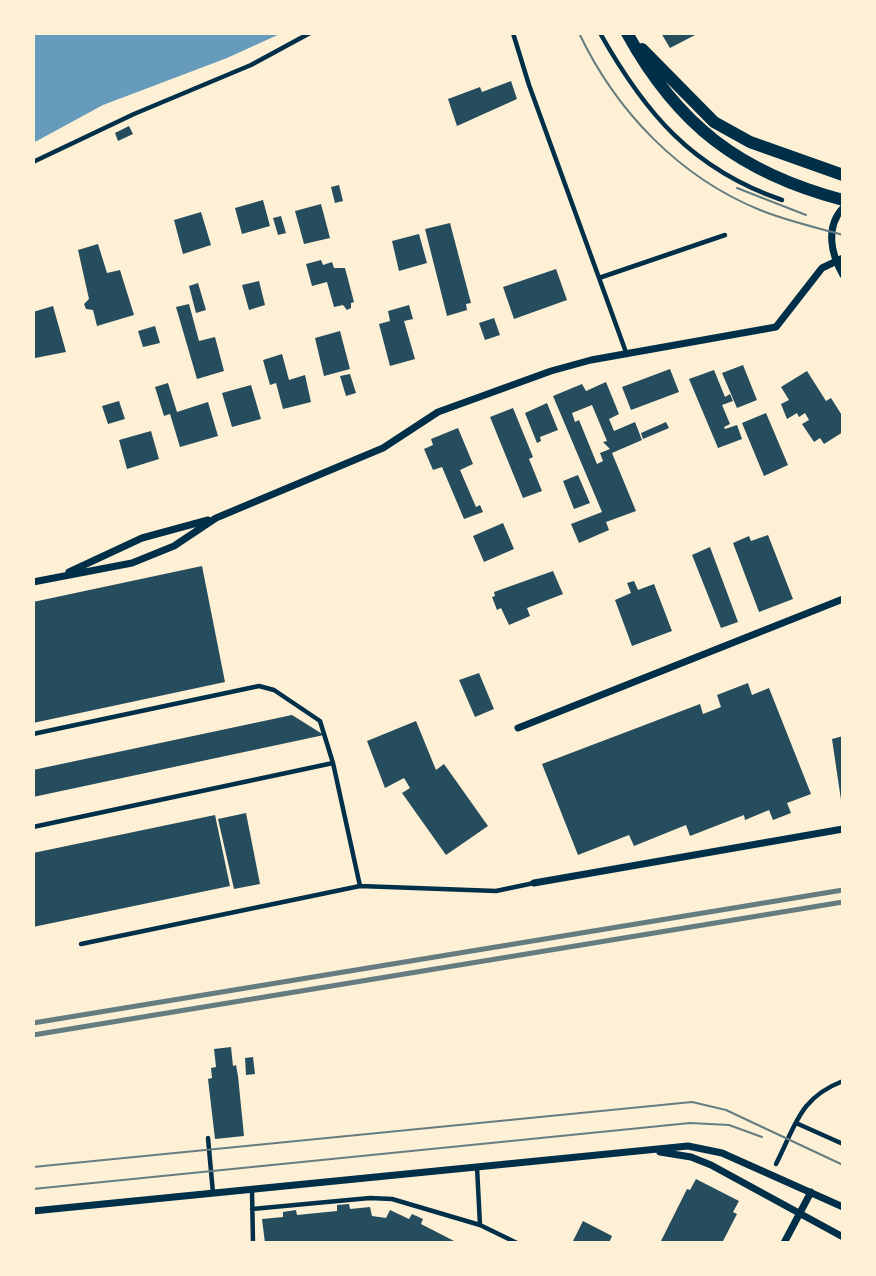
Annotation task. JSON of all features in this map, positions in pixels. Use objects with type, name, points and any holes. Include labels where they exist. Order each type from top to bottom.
[{"type":"main road","points":[[627,33],[714,122],[750,142],[841,177]]},
{"type":"main road","points":[[627,33],[669,98],[717,145],[764,172],[810,191],[843,200]]},
{"type":"street","points":[[843,208],[834,223],[843,275]]},
{"type":"street","points":[[58,576],[142,538],[216,518],[383,448],[438,412],[577,363],[628,356],[776,327],[822,268],[839,259]]},
{"type":"street","points":[[33,582],[132,563],[174,546],[216,518]]},
{"type":"street","points":[[518,727],[843,599]]},
{"type":"street","points":[[534,883],[843,829]]},
{"type":"street","points":[[33,1211],[688,1146],[705,1148],[843,1207]]},
{"type":"street","points":[[642,1150],[691,1157],[763,1192],[799,1215],[843,1237]]},
{"type":"street","points":[[785,1243],[811,1192]]},
{"type":"lane","points":[[513,33],[628,356]]},
{"type":"lane","points":[[599,278],[725,235]]},
{"type":"lane","points":[[33,734],[258,686],[274,690],[320,720],[333,763],[360,886]]},
{"type":"lane","points":[[33,827],[333,763]]},
{"type":"lane","points":[[81,944],[360,886],[484,891],[534,883]]},
{"type":"lane","points":[[208,1138],[213,1193]]},
{"type":"lane","points":[[477,1167],[480,1225]]},
{"type":"lane","points":[[251,1189],[253,1243]]},
{"type":"lane","points":[[252,1209],[370,1198],[392,1199],[480,1225],[517,1243]]},
{"type":"path","points":[[33,162],[134,114],[251,65],[310,33]]},
{"type":"path","points":[[771,1174],[809,1100],[822,1090],[843,1082]]},
{"type":"path","points":[[796,1123],[843,1144]]},
{"type":"water","points":[[33,33],[282,33],[227,58],[103,105],[33,143]]},
{"type":"building","points":[[661,33],[699,33],[670,48]]},
{"type":"building","points":[[511,81],[517,99],[457,126],[448,99],[480,87],[482,92]]},
{"type":"building","points":[[129,126],[133,134],[118,141],[115,133]]},
{"type":"building","points":[[339,185],[343,201],[335,203],[331,187]]},
{"type":"building","points":[[263,200],[270,226],[242,234],[235,208]]},
{"type":"building","points":[[321,204],[330,238],[304,244],[295,211]]},
{"type":"building","points":[[201,212],[211,245],[183,254],[174,220]]},
{"type":"building","points":[[281,216],[286,233],[278,235],[273,218]]},
{"type":"building","points":[[450,223],[471,303],[466,304],[467,310],[447,316],[425,229]]},
{"type":"building","points":[[419,234],[427,263],[399,271],[392,241]]},
{"type":"building","points":[[98,244],[107,273],[120,270],[134,315],[97,326],[93,310],[86,309],[84,304],[89,299],[78,250]]},
{"type":"building","points":[[321,260],[323,265],[332,262],[334,268],[345,268],[354,302],[351,303],[351,308],[347,310],[343,305],[334,307],[327,282],[312,286],[306,264]]},
{"type":"building","points":[[556,269],[567,300],[514,319],[503,287]]},
{"type":"building","points":[[259,281],[265,305],[249,310],[242,285]]},
{"type":"building","points":[[198,283],[206,310],[196,313],[189,286]]},
{"type":"building","points":[[189,304],[199,341],[215,337],[224,371],[197,379],[176,307]]},
{"type":"building","points":[[409,305],[413,319],[404,321],[415,359],[390,366],[379,324],[390,321],[388,311]]},
{"type":"building","points":[[53,306],[66,352],[35,358],[33,312]]},
{"type":"building","points":[[494,318],[500,335],[485,340],[479,323]]},
{"type":"building","points":[[155,326],[160,343],[143,347],[138,331]]},
{"type":"building","points":[[340,331],[350,369],[324,376],[315,338]]},
{"type":"building","points":[[282,354],[289,380],[305,375],[311,402],[283,409],[276,383],[270,385],[263,360]]},
{"type":"building","points":[[743,365],[757,400],[737,408],[722,373]]},
{"type":"building","points":[[670,369],[679,392],[631,410],[622,387]]},
{"type":"building","points":[[714,370],[725,397],[730,394],[733,401],[722,405],[730,424],[724,427],[725,429],[737,425],[742,439],[718,448],[689,379]]},
{"type":"building","points":[[807,371],[826,401],[831,398],[843,417],[843,432],[824,444],[820,438],[814,442],[802,424],[809,420],[805,413],[799,417],[797,413],[787,419],[781,404],[789,400],[781,387]]},
{"type":"building","points":[[350,374],[356,393],[346,396],[340,376]]},
{"type":"building","points":[[606,382],[619,414],[609,419],[614,431],[635,422],[642,440],[612,453],[636,511],[606,522],[609,530],[579,543],[571,524],[602,512],[553,396],[582,384],[586,391]],"holes":[[[592,405],[607,441],[603,442],[610,449],[600,453],[603,461],[597,464],[579,420],[575,422],[572,413]]]},
{"type":"building","points":[[168,383],[177,412],[208,402],[218,436],[180,447],[170,414],[164,416],[155,387]]},
{"type":"building","points":[[251,385],[261,419],[232,427],[222,393]]},
{"type":"building","points":[[119,401],[125,419],[108,424],[102,406]]},
{"type":"building","points":[[547,403],[558,430],[540,437],[541,441],[537,443],[525,413]]},
{"type":"building","points":[[513,408],[533,457],[529,459],[542,491],[523,498],[490,417]]},
{"type":"building","points":[[766,413],[788,465],[764,476],[742,423]]},
{"type":"building","points":[[666,422],[669,428],[643,439],[641,433]]},
{"type":"building","points":[[458,428],[473,464],[460,470],[476,507],[480,505],[483,512],[464,519],[442,467],[433,470],[424,449],[433,445],[431,439]]},
{"type":"building","points":[[151,431],[159,459],[127,469],[119,440]]},
{"type":"building","points":[[578,475],[590,503],[574,509],[563,481]]},
{"type":"building","points":[[503,523],[514,549],[484,562],[473,536]]},
{"type":"building","points":[[768,535],[793,599],[759,612],[733,543],[749,536],[751,541]]},
{"type":"building","points":[[710,547],[738,622],[721,628],[692,555]]},
{"type":"building","points":[[202,566],[225,682],[33,723],[33,602]]},
{"type":"building","points":[[553,571],[563,594],[527,608],[530,616],[509,625],[501,608],[497,610],[492,597],[495,596],[494,592]]},
{"type":"building","points":[[634,581],[638,590],[654,584],[672,631],[632,646],[615,600],[631,593],[627,583]]},
{"type":"building","points":[[479,673],[494,709],[475,717],[459,680]]},
{"type":"building","points":[[748,683],[752,695],[769,688],[811,794],[787,803],[791,813],[773,820],[769,810],[745,820],[744,815],[690,836],[686,825],[634,846],[629,835],[578,855],[542,764],[700,704],[703,714],[721,707],[717,695]]},
{"type":"building","points":[[292,715],[324,735],[33,797],[33,770]]},
{"type":"building","points":[[416,721],[436,770],[444,764],[488,826],[446,855],[402,793],[410,788],[404,778],[385,788],[367,741]]},
{"type":"building","points":[[843,736],[843,799],[841,800],[832,739]]},
{"type":"building","points":[[246,813],[260,884],[234,889],[218,819]]},
{"type":"building","points":[[215,815],[230,886],[33,927],[33,853]]},
{"type":"building","points":[[231,1047],[233,1066],[236,1065],[238,1076],[244,1136],[215,1139],[208,1079],[212,1078],[211,1068],[216,1067],[214,1049]]},
{"type":"building","points":[[253,1057],[255,1074],[246,1075],[245,1058]]},
{"type":"building","points":[[696,1179],[739,1201],[733,1212],[737,1214],[722,1243],[660,1243],[687,1189],[690,1190]]},
{"type":"building","points":[[349,1204],[350,1209],[370,1207],[372,1216],[386,1218],[390,1210],[409,1219],[412,1214],[423,1219],[421,1224],[458,1243],[265,1243],[262,1219],[283,1217],[283,1212],[296,1210],[297,1215],[337,1211],[337,1205]]},
{"type":"building","points":[[583,1221],[612,1236],[609,1243],[572,1243]]},
{"type":"tram line","points":[[579,33],[611,89],[631,115],[677,160],[730,196],[760,210],[843,235]]},
{"type":"tram line","points":[[737,188],[806,215]]},
{"type":"tram line","points":[[33,1167],[692,1102],[726,1110],[843,1165]]},
{"type":"tram line","points":[[33,1189],[690,1123],[729,1125],[762,1137]]},
{"type":"railway","points":[[33,1023],[843,890]]},
{"type":"railway","points":[[33,1035],[843,902]]}]
